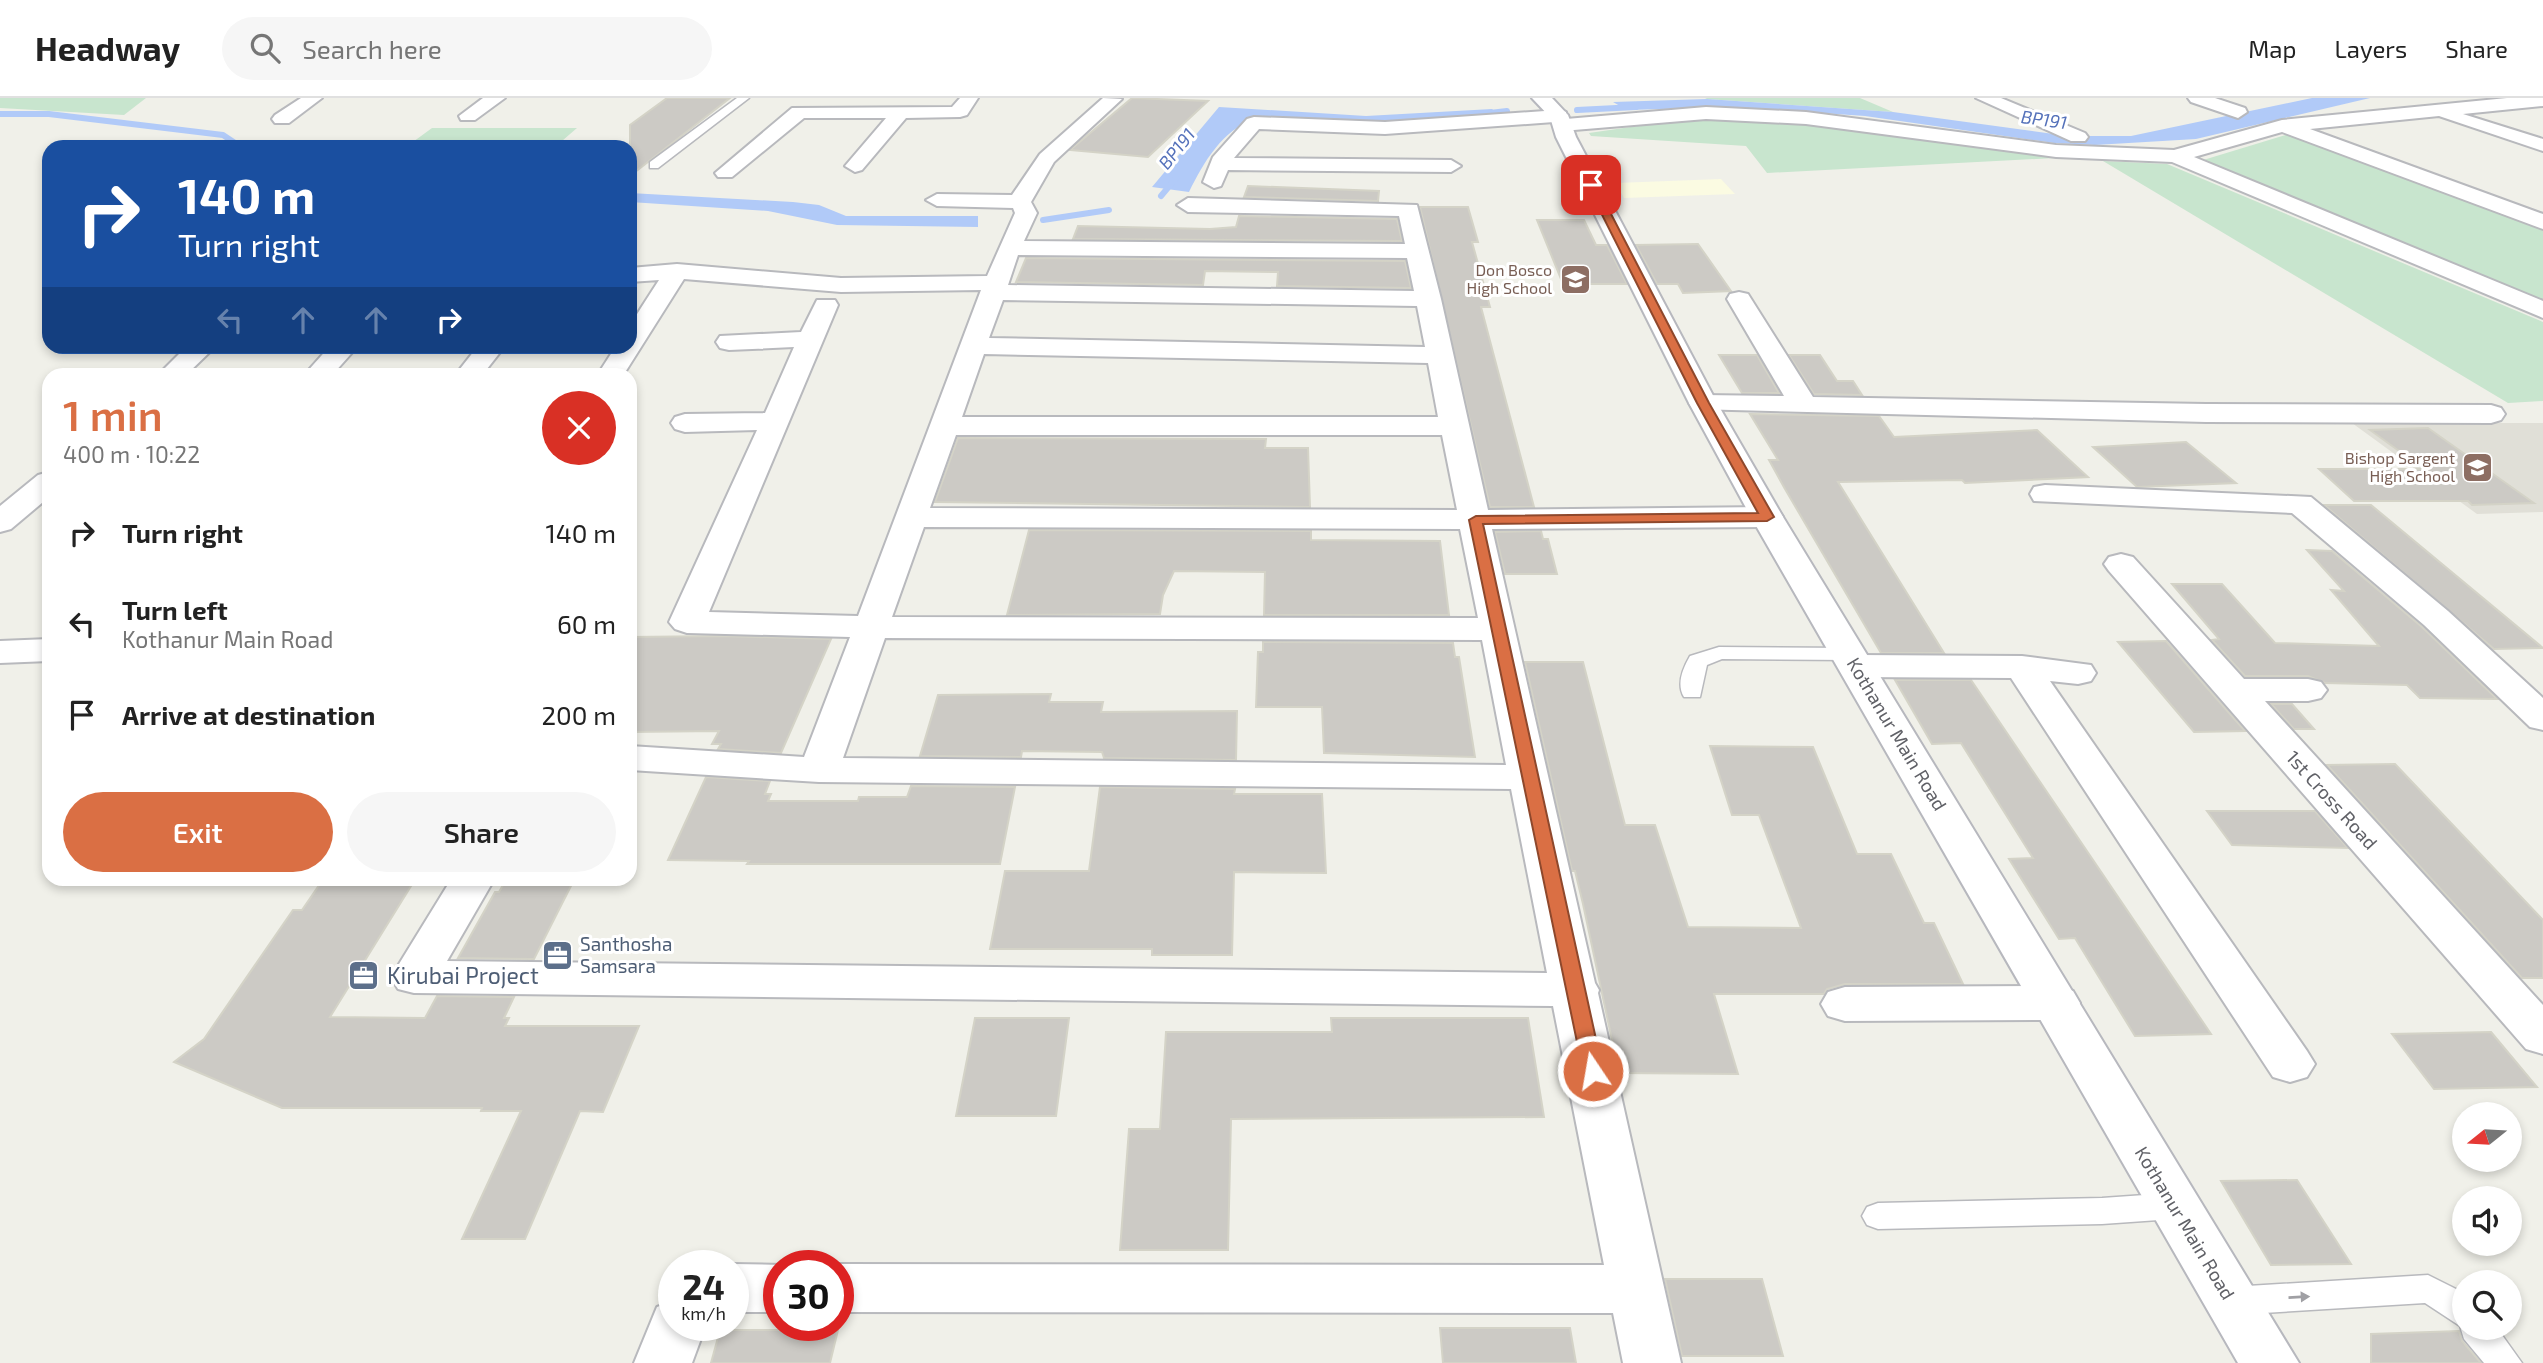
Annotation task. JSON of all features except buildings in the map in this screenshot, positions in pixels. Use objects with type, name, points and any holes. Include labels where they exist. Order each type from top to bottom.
[{"type":"street","points":[[282,119],[313,98]]},
{"type":"street","points":[[468,116],[496,98]]},
{"type":"street","points":[[725,173],[794,115],[845,105],[899,115],[957,113],[970,98]]},
{"type":"street","points":[[1985,98],[2078,137]]},
{"type":"street","points":[[2197,98],[2238,112]]},
{"type":"street","points":[[819,769],[1009,248],[1026,213],[1020,202],[1027,180],[1055,150],[1113,99]]},
{"type":"street","points":[[1451,166],[1216,173],[1254,124],[1263,122],[1385,128],[1554,113],[1706,113],[1901,122],[2056,151],[2175,156],[2281,126],[2543,100]]},
{"type":"street","points":[[2432,109],[2543,145]]},
{"type":"street","name":"Kothanur Main Road","points":[[1554,113],[1703,403],[1767,517],[2056,1003],[2173,1206],[2270,1363]]},
{"type":"street","points":[[855,166],[899,115]]},
{"type":"street","points":[[2281,126],[2543,222]]},
{"type":"street","points":[[2175,156],[2543,310]]},
{"type":"street","points":[[937,200],[1020,202]]},
{"type":"street","points":[[1188,205],[1409,210],[1576,990],[1652,1363]]},
{"type":"street","points":[[1009,248],[1418,251]]},
{"type":"street","points":[[637,274],[677,271],[841,285],[1429,299]]},
{"type":"street","points":[[637,334],[677,271]]},
{"type":"street","points":[[1738,299],[1803,404]]},
{"type":"street","points":[[826,305],[687,622],[871,627],[1499,629]]},
{"type":"street","points":[[729,342],[811,339]]},
{"type":"street","points":[[973,346],[1440,355]]},
{"type":"street","points":[[179,368],[194,354]]},
{"type":"street","points":[[324,368],[337,354]]},
{"type":"street","points":[[474,368],[485,354]]},
{"type":"street","points":[[1703,403],[2206,414],[2491,414]]},
{"type":"street","points":[[685,423],[776,421]]},
{"type":"street","points":[[944,426],[1455,426]]},
{"type":"street","points":[[0,522],[42,487]]},
{"type":"street","points":[[2045,494],[2300,504],[2436,618],[2543,719]]},
{"type":"street","points":[[911,517],[1476,520],[1767,517]]},
{"type":"street","name":"1st Cross Road","points":[[2121,564],[2543,1036]]},
{"type":"street","points":[[0,652],[42,650]]},
{"type":"street","points":[[1853,660],[2022,667],[2078,673]]},
{"type":"street","points":[[2022,667],[2290,1064]]},
{"type":"street","points":[[2234,690],[2308,690]]},
{"type":"street","points":[[637,758],[819,769],[1531,777]]},
{"type":"street","points":[[469,886],[414,977],[1576,990]]},
{"type":"street","points":[[1845,1004],[2056,1003]]},
{"type":"street","points":[[854,1288],[1637,1289]]},
{"type":"street","points":[[663,1363],[671,1341]]},
{"type":"lane","points":[[654,165],[744,98]]},
{"type":"lane","points":[[1692,692],[1692,674],[1698,661],[1719,653],[1853,660]]},
{"type":"lane","points":[[1878,1216],[2102,1211],[2173,1206]]},
{"type":"lane","points":[[2231,1301],[2428,1289],[2452,1303]]},
{"type":"lane","points":[[2486,1340],[2505,1363]]},
{"type":"shaded area","points":[[0,98],[146,98],[124,115],[0,108]]},
{"type":"shaded area","points":[[1705,98],[1860,98],[1893,112],[1707,99]]},
{"type":"shaded area","points":[[1715,119],[1870,129],[2055,158],[1767,173],[1746,146],[1591,136],[1589,133],[1679,120]]},
{"type":"shaded area","points":[[432,128],[577,128],[563,140],[416,140]]},
{"type":"shaded area","points":[[2292,133],[2543,227],[2543,301],[2200,161]]},
{"type":"shaded area","points":[[2103,161],[2167,164],[2543,322],[2543,401],[2508,403]]},
{"type":"shaded area","points":[[1721,179],[1735,194],[1624,198],[1616,183]]},
{"type":"shaded area","name":"Bishop Sargent High School","points":[[2352,423],[2543,423],[2543,512],[2477,514]]},
{"type":"water","points":[[2312,98],[2370,98],[2196,139],[2095,145],[2054,143],[1865,116],[1732,107],[1627,110],[1613,102],[1707,99],[1893,112],[2068,136],[2131,136]]},
{"type":"water","points":[[1219,107],[1366,116],[1492,109],[1500,116],[1390,124],[1255,119],[1233,131],[1215,148],[1189,192],[1152,187]]},
{"type":"water","points":[[637,193],[793,202],[819,205],[846,216],[978,216],[978,227],[837,225],[768,211],[637,202]]},
{"type":"waterway","name":"BP191","points":[[1577,110],[1636,107]]},
{"type":"waterway","name":"BP191","points":[[1481,114],[1507,111]]},
{"type":"waterway","name":"BP191","points":[[0,114],[49,114],[223,135],[230,140]]},
{"type":"waterway","name":"BP191","points":[[1161,196],[1176,178]]},
{"type":"waterway","name":"BP191","points":[[1043,220],[1109,210]]},
{"type":"place","name":"Don Bosco High School","points":[[1575,279]]},
{"type":"place","name":"Bishop Sargent High School","points":[[2478,467]]},
{"type":"place","name":"Santhosha Samsara","points":[[557,955]]},
{"type":"place","name":"Kirubai Project","points":[[364,976]]},
{"type":"route","points":[[1591,185],[1703,403],[1767,517],[1476,520],[1593,1071]]}]
